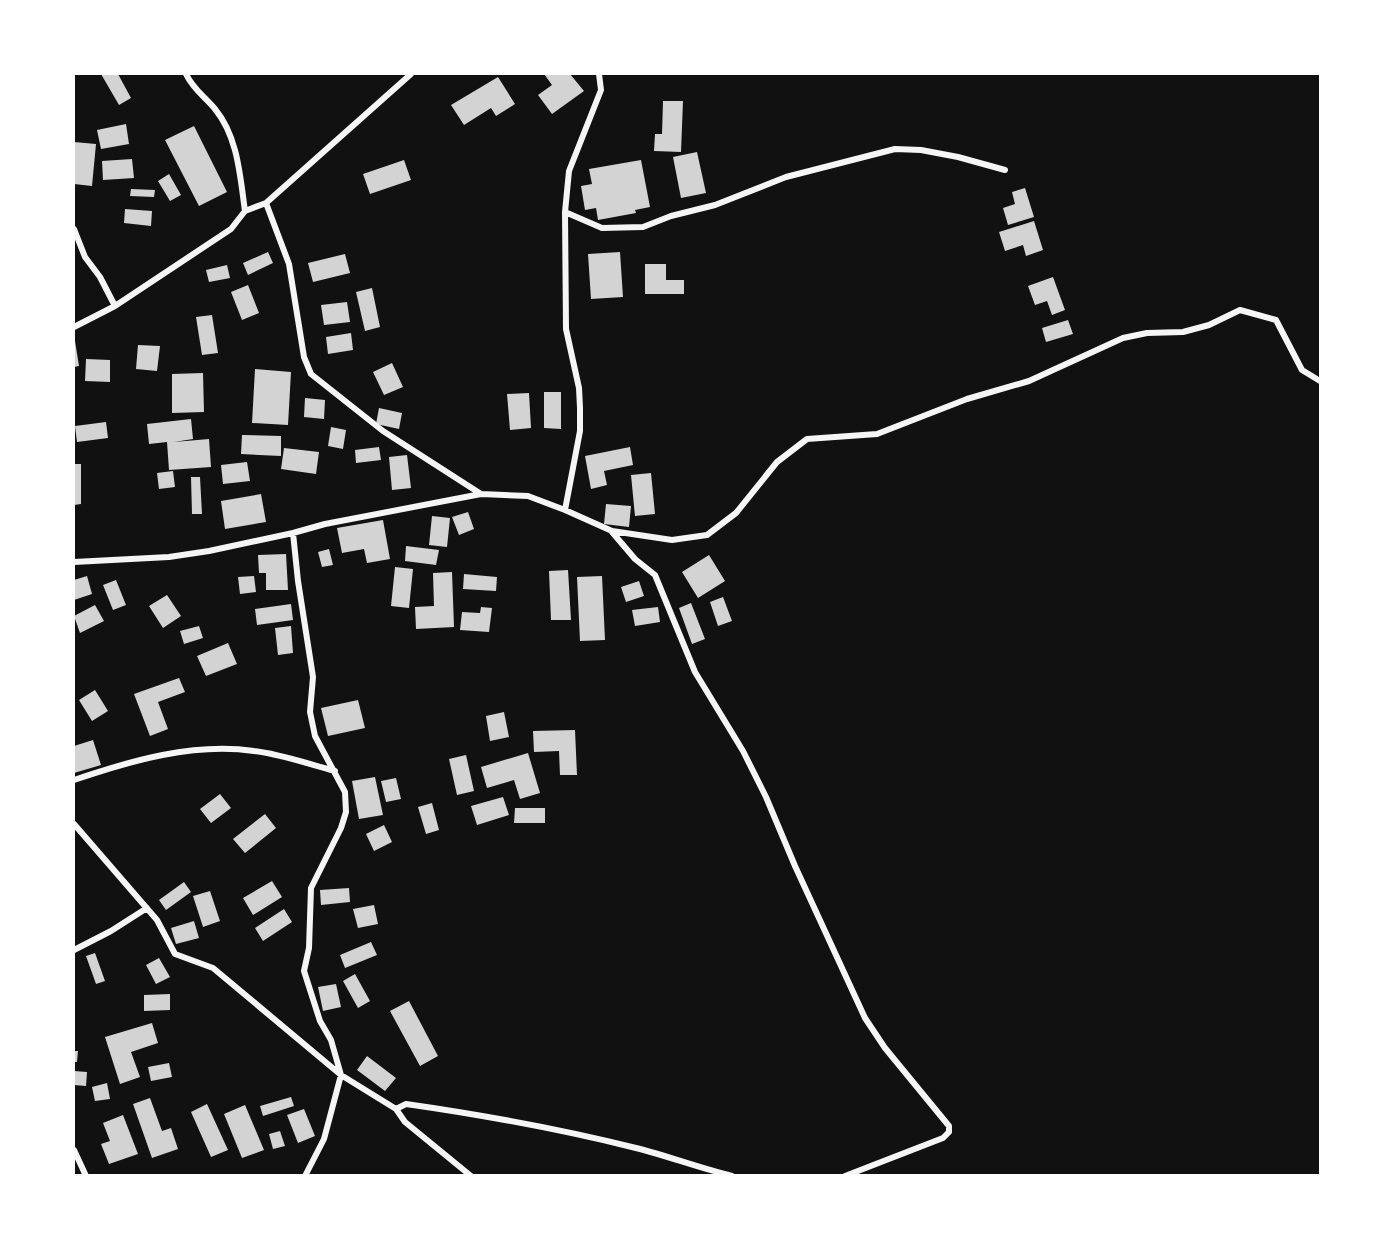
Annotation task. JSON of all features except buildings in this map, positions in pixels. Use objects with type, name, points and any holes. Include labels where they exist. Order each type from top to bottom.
[{"type":"street","points":[[186,74],[193,88],[215,109],[231,135],[245,211]]},
{"type":"street","points":[[74,327],[115,306],[231,229],[245,211],[266,202],[411,74]]},
{"type":"street","points":[[566,510],[580,431],[580,408],[579,388],[566,329],[565,212],[569,171],[601,90],[599,74]]},
{"type":"street","points":[[565,212],[602,228],[643,227],[671,216],[715,206],[786,177],[895,149],[949,155],[1005,170]]},
{"type":"street","points":[[266,202],[273,228],[289,264],[304,357],[311,374],[383,431],[481,494]]},
{"type":"street","points":[[74,229],[85,257],[100,278],[115,306]]},
{"type":"street","points":[[74,562],[169,557],[481,494],[528,496],[612,531],[672,540],[707,535],[736,513],[777,462],[807,439],[877,434],[967,399],[1029,381],[1123,338],[1147,333],[1183,332],[1209,325],[1240,310],[1276,320],[1302,370],[1320,381]]},
{"type":"street","points":[[612,531],[635,559],[655,575],[695,672],[743,751],[766,797],[865,1018],[885,1048],[949,1126],[949,1132],[943,1138],[845,1176]]},
{"type":"street","points":[[293,533],[313,677],[312,720],[315,736],[345,792],[346,812],[341,828],[311,888],[309,948],[304,971],[320,1021],[331,1040],[341,1075],[324,1139],[305,1176]]},
{"type":"street","points":[[74,780],[136,761],[219,749],[254,751],[335,771]]},
{"type":"street","points":[[74,824],[157,920],[175,954],[213,968],[341,1075],[396,1109],[405,1122],[471,1176]]},
{"type":"street","points":[[74,950],[111,931],[147,908]]},
{"type":"street","points":[[396,1109],[406,1104],[524,1124],[636,1148],[732,1176]]},
{"type":"street","points":[[74,1150],[86,1176]]}]
